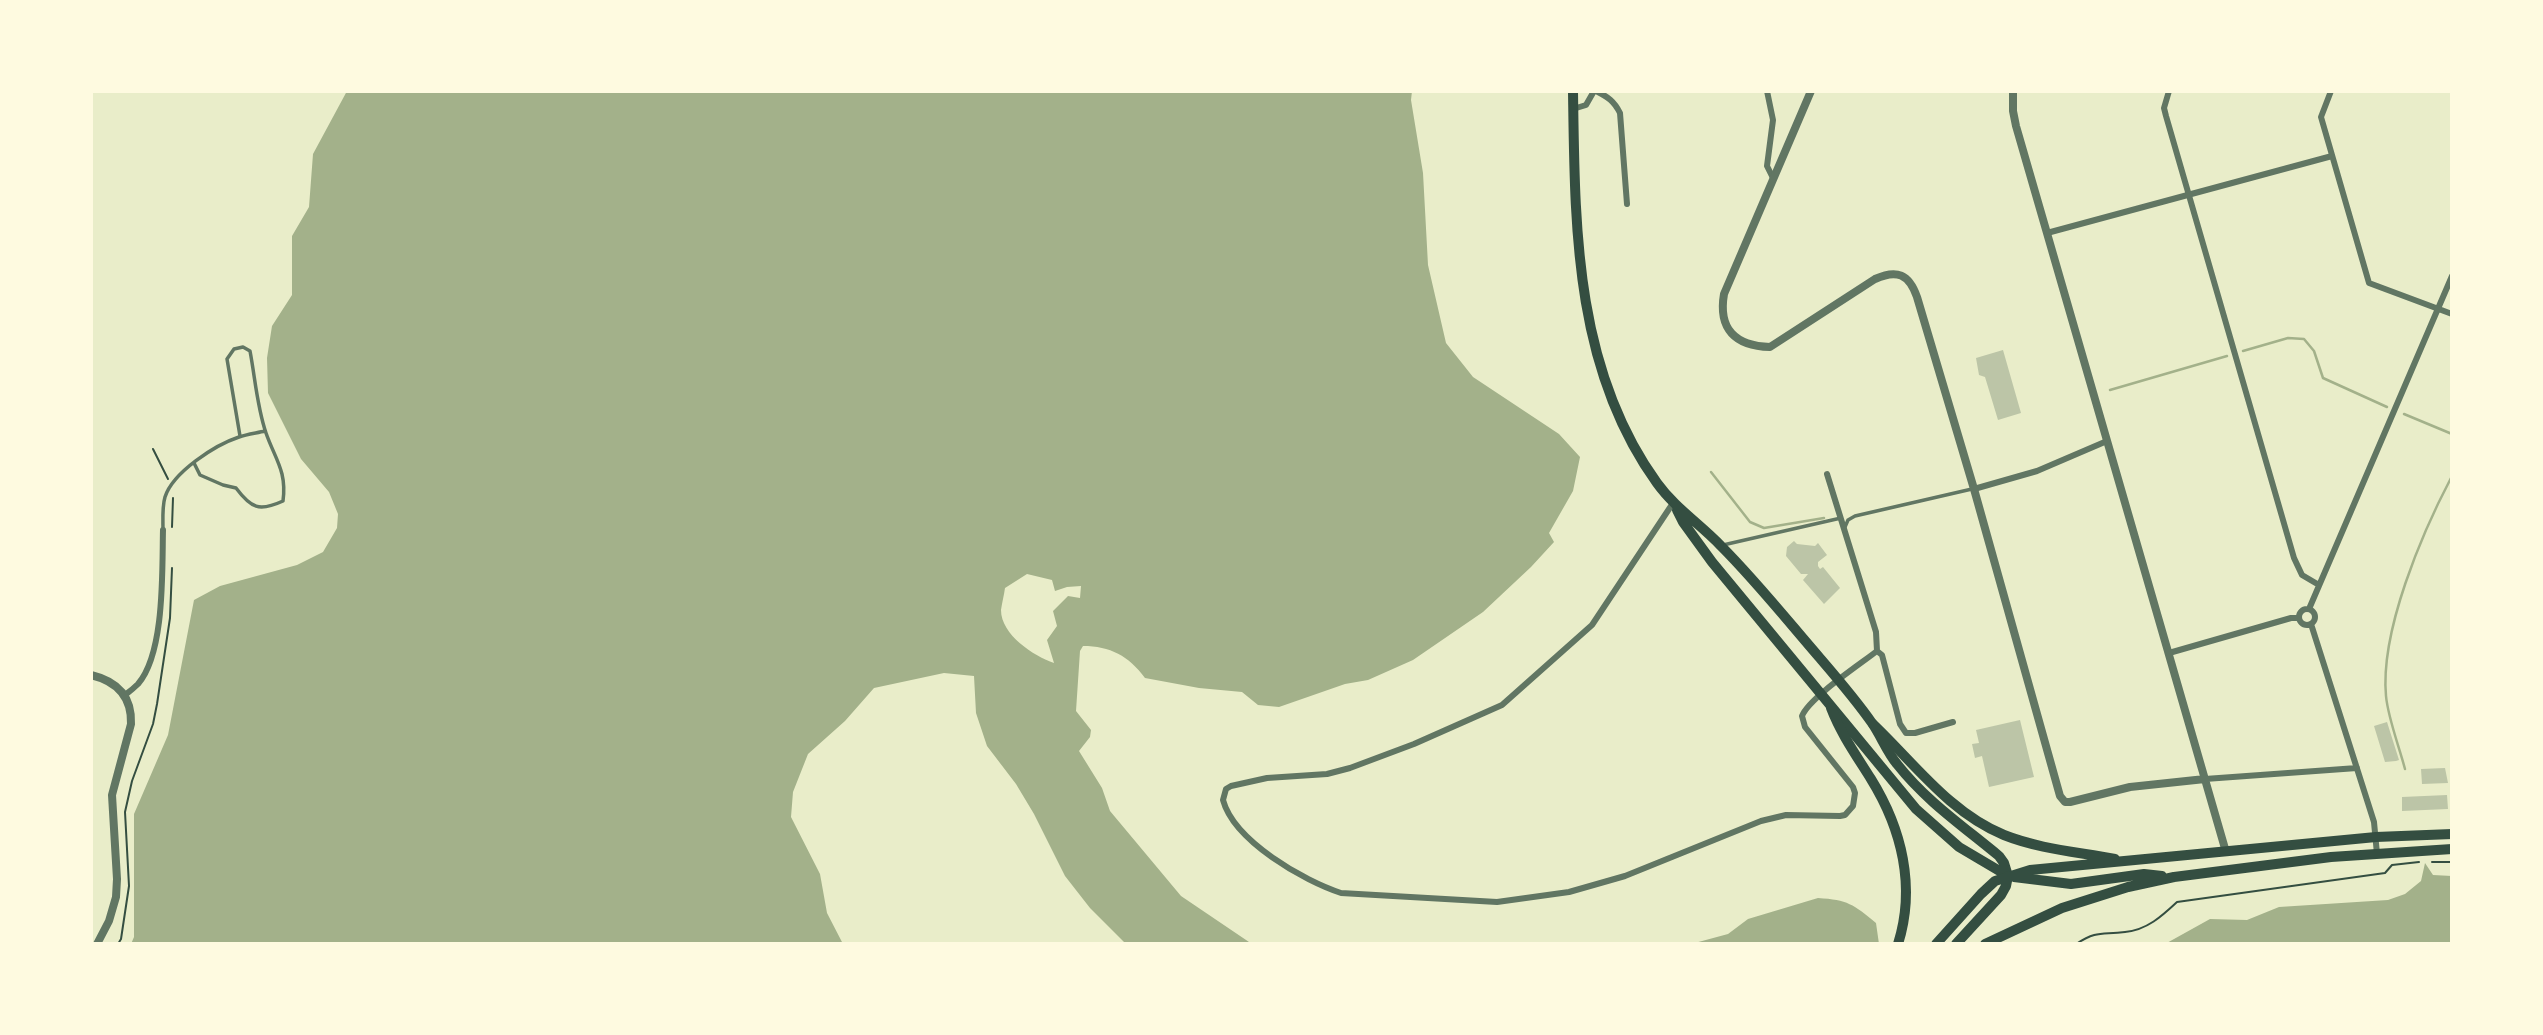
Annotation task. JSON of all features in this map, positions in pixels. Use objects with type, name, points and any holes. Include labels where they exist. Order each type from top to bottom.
[{"type":"highway","points":[[1831,708],[1838,728],[1883,801],[1899,840],[1905,866],[1907,899],[1898,944]]},
{"type":"highway","points":[[1873,724],[1947,799],[1982,824],[2004,835],[2042,846],[2127,861]]},
{"type":"highway","points":[[1936,944],[1996,881],[2030,870],[2376,837],[2452,834]]},
{"type":"highway","points":[[1985,944],[2062,908],[2128,887],[2174,877],[2377,854],[2452,849]]},
{"type":"highway","points":[[2008,876],[2071,884],[2144,874],[2174,877]]},
{"type":"highway","points":[[1955,944],[2001,895],[2008,876]]},
{"type":"main road","points":[[1573,91],[1576,232],[1582,285],[1601,368],[1620,417],[1644,463],[1712,562],[1916,809],[1967,852],[2008,876]]},
{"type":"main road","points":[[1673,503],[1721,546],[1839,681],[1873,724],[1895,762],[1918,789],[1942,812],[1999,856],[2008,876]]},
{"type":"main road","points":[[1712,562],[1721,546]]},
{"type":"street","points":[[1573,109],[1586,105],[1595,91],[1615,103],[1620,113],[1628,204]]},
{"type":"street","points":[[1767,91],[1773,120],[1767,166],[1773,178]]},
{"type":"street","points":[[1811,91],[1724,294],[1722,310],[1725,323],[1732,334],[1754,346],[1770,347],[1875,279],[1895,274],[1905,277],[1912,284],[1974,489],[2058,790],[2065,802],[2130,787],[2357,768]]},
{"type":"street","points":[[2014,91],[2013,111],[2047,233],[2227,852]]},
{"type":"street","points":[[2169,91],[2164,108],[2294,558],[2302,575],[2319,585]]},
{"type":"street","points":[[2331,91],[2321,117],[2369,283],[2452,314]]},
{"type":"street","points":[[2047,233],[2332,156]]},
{"type":"street","points":[[2309,609],[2452,276]]},
{"type":"street","points":[[1974,489],[2037,471],[2107,441]]},
{"type":"street","points":[[1827,474],[1876,632],[1877,650],[1882,655],[1900,724],[1906,733],[1914,733],[1953,722]]},
{"type":"street","points":[[1673,503],[1592,625],[1502,705],[1414,744],[1350,768],[1327,774],[1267,778],[1231,786],[1226,789],[1223,800],[1236,823],[1266,853],[1292,872],[1341,893],[1497,902],[1569,892],[1625,876],[1760,821],[1795,814],[1840,816],[1850,811],[1855,801],[1853,787],[1802,722],[1804,711],[1820,695],[1877,650]]},
{"type":"street","points":[[125,695],[142,678],[156,637],[161,614],[163,530]]},
{"type":"street","points":[[2309,609],[2301,611],[2299,618],[2303,624],[2311,624]]},
{"type":"street","points":[[2309,609],[2315,617],[2311,624],[2374,822],[2377,854]]},
{"type":"street","points":[[2169,653],[2240,631],[2299,618]]},
{"type":"street","points":[[91,675],[103,678],[120,688],[130,707],[131,723],[112,795],[116,897],[109,921],[97,944]]},
{"type":"lane","points":[[194,463],[200,475],[236,488],[245,500],[254,506],[268,508],[283,501],[285,485],[281,467],[265,431],[250,351],[243,347],[234,349],[227,359],[240,436]]},
{"type":"lane","points":[[163,530],[164,498],[171,485],[194,463],[217,447],[240,436],[265,431]]},
{"type":"lane","points":[[1845,533],[1848,520],[1855,516],[1974,489]]},
{"type":"lane","points":[[1721,546],[1737,540],[1841,518]]},
{"type":"path","points":[[153,449],[171,485],[171,537]]},
{"type":"path","points":[[118,944],[129,886],[125,812],[132,780],[153,724],[157,704],[170,618],[172,559]]},
{"type":"path","points":[[2076,944],[2094,933],[2127,932],[2158,921],[2177,902],[2385,873],[2392,865],[2420,862]]},
{"type":"path","points":[[2432,862],[2452,862]]},
{"type":"shaded area","points":[[347,91],[1412,91],[1411,100],[1423,173],[1428,265],[1446,343],[1473,377],[1559,434],[1580,457],[1573,491],[1549,533],[1554,542],[1483,612],[1413,660],[1368,680],[1345,684],[1279,707],[1258,705],[1242,692],[1199,688],[1145,678],[1118,654],[1102,648],[1083,646],[1080,651],[1076,711],[1091,730],[1090,737],[1079,751],[1102,788],[1110,811],[1181,896],[1255,944],[1126,944],[1090,908],[1065,876],[1016,784],[987,746],[976,713],[974,676],[944,673],[874,688],[845,721],[808,754],[793,792],[791,817],[820,874],[827,913],[843,944],[131,944],[134,937],[134,814],[168,735],[194,600],[220,586],[297,565],[323,552],[337,528],[338,514],[329,492],[301,459],[268,393],[267,358],[272,326],[292,295],[292,236],[309,207],[313,154]],"holes":[[[1027,574],[1052,580],[1055,591],[1081,586],[1080,598],[1068,596],[1053,611],[1057,626],[1047,640],[1054,663],[1028,650],[1012,636],[1002,619],[1001,610],[1005,588]]]},
{"type":"shaded area","points":[[2425,863],[2433,875],[2452,876],[2452,944],[2165,944],[2210,919],[2247,920],[2279,907],[2388,900],[2405,894],[2421,881]]},
{"type":"shaded area","points":[[1818,898],[1850,904],[1861,911],[1876,923],[1879,944],[1691,944],[1728,934],[1748,919]]},
{"type":"building","points":[[2003,350],[2021,413],[1998,420],[1985,377],[1979,375],[1976,358]]},
{"type":"building","points":[[1794,541],[1797,544],[1815,546],[1818,543],[1827,555],[1818,562],[1818,566],[1820,569],[1823,567],[1840,588],[1824,604],[1803,580],[1808,574],[1801,574],[1786,556],[1787,547]]},
{"type":"building","points":[[2020,720],[2034,777],[1989,787],[1982,756],[1975,758],[1972,744],[1979,743],[1976,730]]},
{"type":"building","points":[[2387,722],[2399,760],[2385,762],[2374,726]]},
{"type":"building","points":[[2445,768],[2448,783],[2422,784],[2421,769]]},
{"type":"building","points":[[2447,795],[2448,809],[2402,811],[2402,797]]},
{"type":"waterway","points":[[2243,351],[2288,338],[2304,339],[2314,351],[2323,378],[2387,407]]},
{"type":"waterway","points":[[2110,390],[2227,356]]},
{"type":"waterway","points":[[2404,414],[2452,434]]},
{"type":"waterway","points":[[1711,472],[1750,522],[1764,528],[1824,518]]},
{"type":"waterway","points":[[2405,769],[2387,705],[2386,670],[2390,642],[2396,613],[2416,554],[2452,476]]}]
